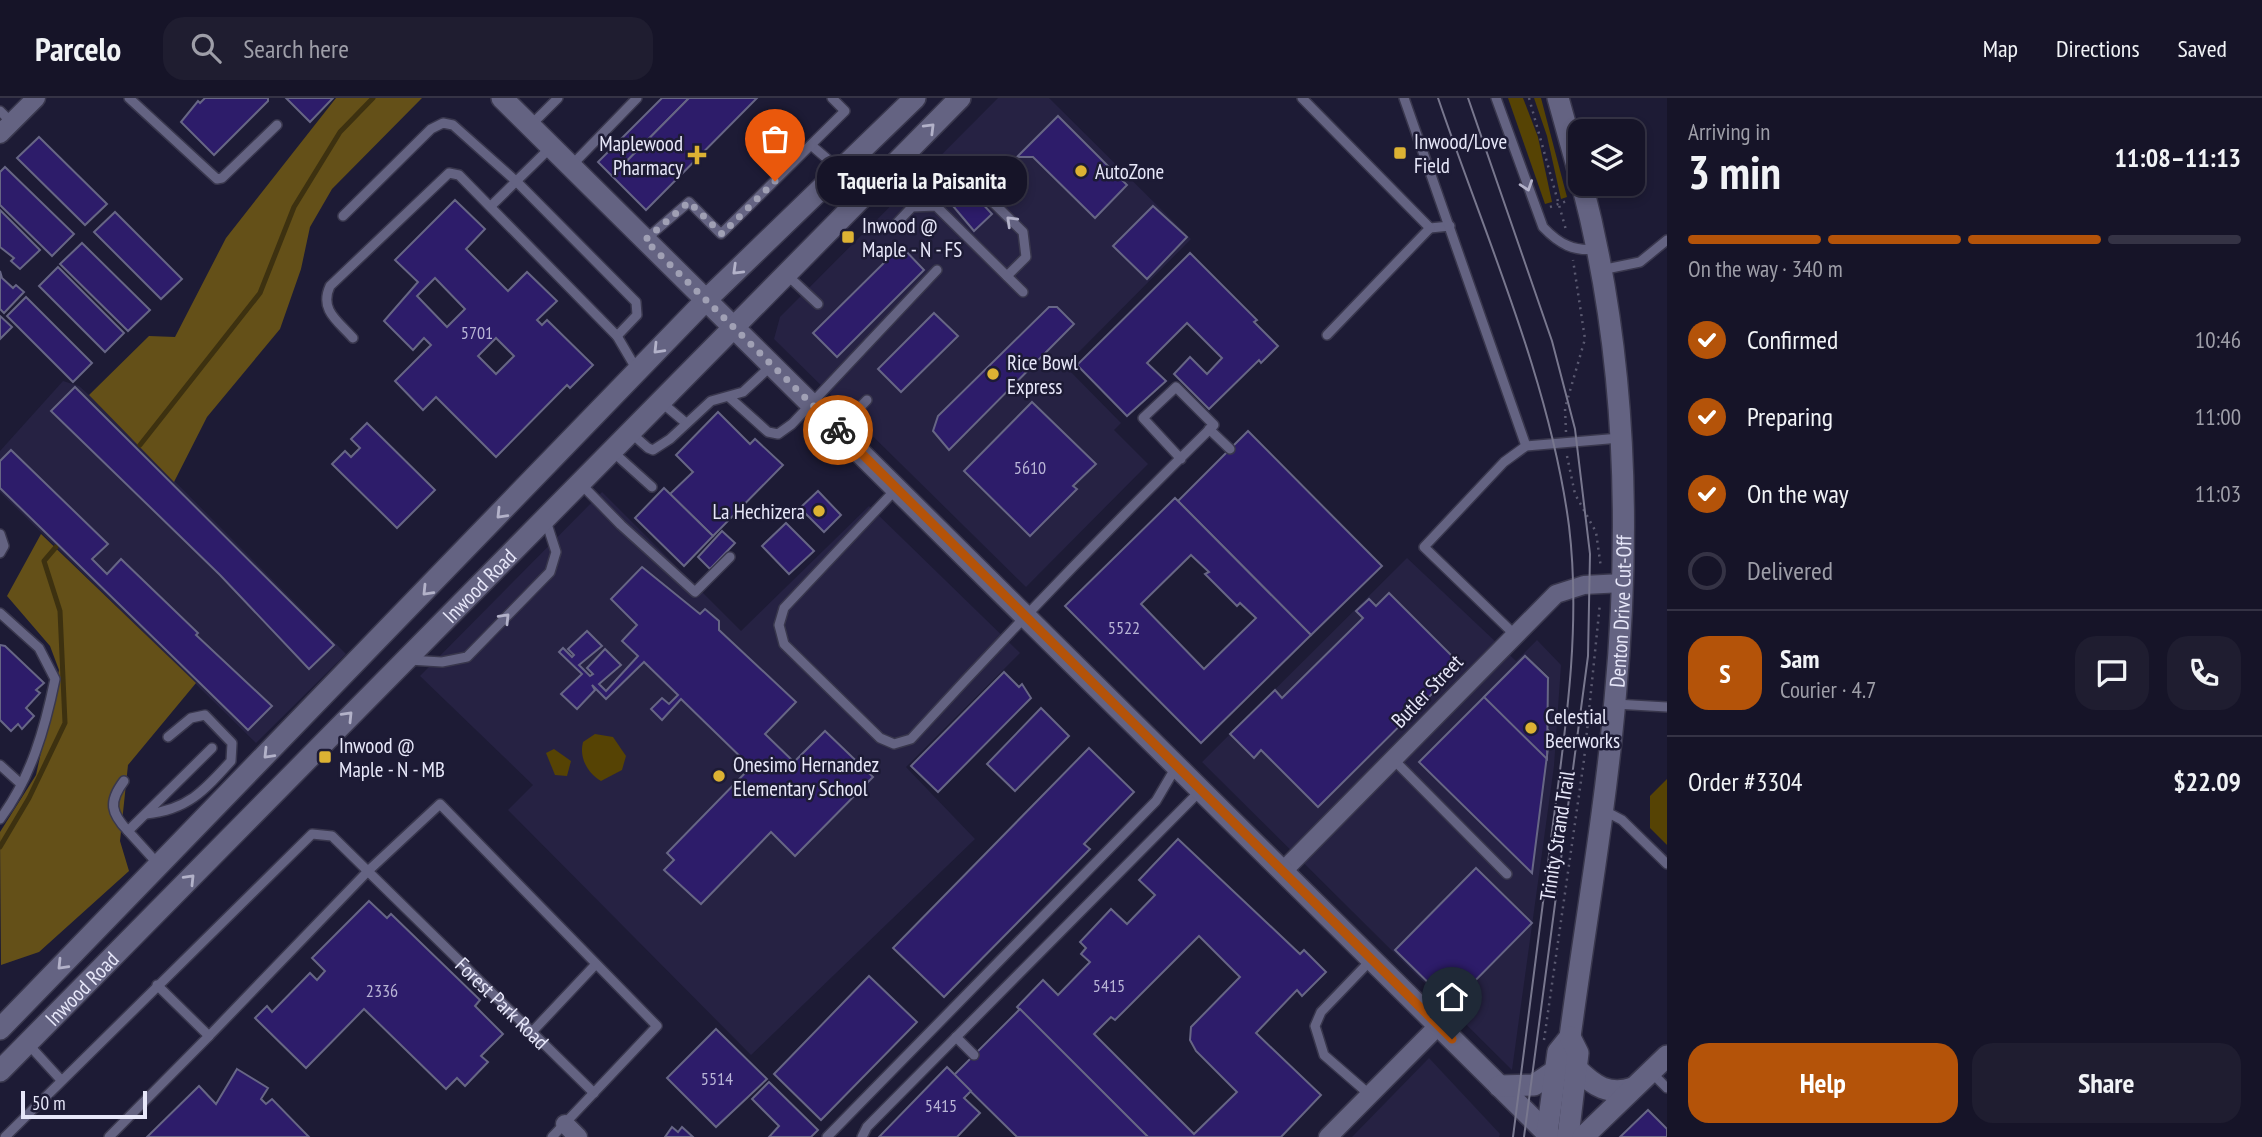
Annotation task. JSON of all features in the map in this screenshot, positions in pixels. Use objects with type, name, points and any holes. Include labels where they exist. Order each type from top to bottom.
[{"type":"main road","points":[[502,98],[1549,1135]]},
{"type":"main road","name":"Inwood Road","points":[[3,1021],[347,674],[706,300],[915,98]]},
{"type":"main road","name":"Inwood Road","points":[[0,1071],[29,1045],[404,659],[960,98]]},
{"type":"main road","points":[[1558,98],[1568,134]]},
{"type":"main road","points":[[840,170],[865,194]]},
{"type":"main road","name":"Denton Drive Cut-Off","points":[[1549,1135],[1558,1052],[1570,1037],[1601,809],[1615,704],[1623,583],[1620,438],[1613,356],[1597,249],[1585,196]]},
{"type":"main road","points":[[565,448],[580,482]]},
{"type":"main road","points":[[347,674],[369,695]]},
{"type":"main road","points":[[3,1021],[29,1045]]},
{"type":"main road","name":"Denton Drive Cut-Off","points":[[1568,1137],[1578,1053],[1570,1037]]},
{"type":"main road","points":[[1583,1137],[1667,1056]]},
{"type":"main road","points":[[1577,1069],[1600,1088],[1617,1093],[1633,1088]]},
{"type":"main road","points":[[1499,1086],[1534,1085],[1555,1071]]},
{"type":"street","points":[[4,123],[36,98]]},
{"type":"street","name":"Butler Street","points":[[1283,871],[1556,594],[1584,584],[1623,583]]},
{"type":"street","points":[[1328,1137],[1438,1026]]},
{"type":"lane","points":[[130,98],[217,179],[222,178],[278,125]]},
{"type":"lane","points":[[530,126],[558,98]]},
{"type":"lane","points":[[570,166],[637,98]]},
{"type":"lane","points":[[645,240],[689,202],[722,234],[845,111],[832,98]]},
{"type":"lane","points":[[1302,98],[1430,229]]},
{"type":"lane","points":[[1404,98],[1526,446]]},
{"type":"lane","points":[[1496,98],[1544,227],[1555,240],[1570,248],[1597,249]]},
{"type":"lane","points":[[343,216],[431,129],[443,123],[453,125],[517,182],[636,302],[636,315],[617,335]]},
{"type":"lane","points":[[811,145],[840,170]]},
{"type":"lane","points":[[491,206],[551,147]]},
{"type":"lane","points":[[353,338],[326,309],[330,286],[449,173],[459,175],[617,335],[637,371]]},
{"type":"lane","points":[[962,173],[1023,232],[1026,257],[1007,276]]},
{"type":"lane","points":[[895,225],[912,207],[919,204],[936,206],[1023,292]]},
{"type":"lane","points":[[1326,335],[1430,229],[1450,226]]},
{"type":"lane","points":[[1600,270],[1640,262],[1667,240]]},
{"type":"lane","points":[[729,397],[773,435],[792,424],[937,270]]},
{"type":"lane","points":[[786,274],[818,304]]},
{"type":"lane","points":[[630,431],[653,450],[670,439],[711,401],[743,392],[771,366]]},
{"type":"lane","points":[[897,488],[784,608],[779,625],[784,644],[880,738],[894,744],[911,739],[1026,615],[1181,459],[1209,429],[1214,425],[1176,387],[1143,418],[1181,459]]},
{"type":"lane","points":[[838,430],[867,400]]},
{"type":"lane","points":[[660,401],[687,424]]},
{"type":"lane","points":[[1209,429],[1230,449]]},
{"type":"lane","points":[[1514,634],[1423,547],[1504,462],[1526,446],[1620,438]]},
{"type":"lane","points":[[611,450],[652,487]]},
{"type":"lane","points":[[580,482],[621,525],[695,592],[730,557]]},
{"type":"lane","points":[[404,659],[442,662],[467,657],[550,572],[556,552],[545,517]]},
{"type":"lane","points":[[0,534],[4,547],[0,553]]},
{"type":"lane","points":[[0,613],[38,648],[55,679],[36,752],[21,784],[0,818]]},
{"type":"lane","points":[[1615,704],[1667,707]]},
{"type":"lane","points":[[146,814],[181,807],[207,787],[231,761],[232,743],[205,715],[191,718],[168,737]]},
{"type":"lane","points":[[128,831],[212,748]]},
{"type":"lane","points":[[1393,758],[1507,874]]},
{"type":"lane","points":[[0,765],[21,784]]},
{"type":"lane","points":[[827,1137],[1156,801],[1177,765]]},
{"type":"lane","points":[[124,781],[112,800],[112,811],[160,865]]},
{"type":"lane","points":[[862,1137],[867,1127],[1201,789]]},
{"type":"lane","points":[[108,1137],[368,871],[440,804],[657,1026],[594,1093],[565,1133]]},
{"type":"lane","points":[[1601,809],[1622,820],[1667,864]]},
{"type":"lane","name":"Forest Park Road","points":[[5,1137],[307,836],[332,836],[594,1093]]},
{"type":"lane","points":[[1370,1095],[1324,1055],[1315,1026],[1321,1012],[1372,959]]},
{"type":"lane","points":[[531,1032],[596,964]]},
{"type":"lane","points":[[157,985],[209,1036]]},
{"type":"lane","points":[[956,1037],[974,1055]]},
{"type":"lane","points":[[29,1045],[61,1080]]},
{"type":"lane","points":[[1651,1072],[1667,1088]]},
{"type":"path","points":[[1529,98],[1564,223]]},
{"type":"path","points":[[1546,208],[1567,201]]},
{"type":"path","points":[[1565,429],[1569,390],[1585,339],[1577,275]]},
{"type":"path","points":[[1567,450],[1575,494],[1596,533],[1601,563]]},
{"type":"path","name":"Trinity Strand Trail","points":[[1543,1049],[1565,873],[1573,848],[1600,603]]},
{"type":"shaded area","points":[[336,98],[422,98],[332,189],[310,227],[301,269],[280,329],[207,417],[174,482],[89,395],[149,336],[175,337],[226,238]]},
{"type":"shaded area","points":[[998,98],[1049,98],[1191,239],[1065,366],[1121,423],[1114,430],[1148,464],[1026,587],[774,339],[780,317]]},
{"type":"shaded area","points":[[1508,98],[1523,98],[1538,137],[1552,202],[1545,204]]},
{"type":"shaded area","points":[[1534,98],[1541,98],[1567,197],[1561,199],[1547,136]]},
{"type":"shaded area","points":[[63,381],[79,386],[89,395],[346,654],[256,743],[0,492],[0,451]]},
{"type":"shaded area","name":"Onesimo Hernandez Elementary School","points":[[602,492],[741,631],[869,506],[1020,653],[906,767],[975,839],[751,1055],[508,810],[533,785],[420,676]]},
{"type":"shaded area","points":[[41,534],[196,683],[128,765],[120,841],[129,871],[39,952],[1,965],[0,832],[36,775],[59,670],[50,646],[7,596]]},
{"type":"shaded area","points":[[1407,558],[1516,661],[1537,640],[1561,665],[1554,766],[1512,1070],[1202,762]]},
{"type":"shaded area","points":[[595,734],[613,737],[626,756],[622,770],[601,781],[588,769],[582,753],[583,742]]},
{"type":"shaded area","points":[[554,749],[571,761],[567,776],[555,775],[546,753]]},
{"type":"shaded area","points":[[1667,779],[1667,845],[1650,828],[1650,796]]},
{"type":"shaded area","points":[[1429,1058],[1500,1134],[1499,1137],[1352,1137]]},
{"type":"building","points":[[205,98],[268,98],[268,101],[214,155],[181,122],[198,101],[200,103]]},
{"type":"building","points":[[286,98],[333,98],[310,122]]},
{"type":"building","points":[[662,98],[689,98],[612,176],[598,162]]},
{"type":"building","points":[[689,98],[757,98],[646,210],[612,176]]},
{"type":"building","name":"AutoZone","points":[[1058,116],[1127,185],[1095,218],[1033,157],[1017,157]]},
{"type":"building","points":[[39,137],[107,204],[85,225],[17,158]]},
{"type":"building","points":[[773,141],[789,156],[780,165],[764,150]]},
{"type":"building","points":[[5,167],[74,234],[52,256],[0,205],[0,172]]},
{"type":"building","points":[[969,190],[980,197],[978,199],[992,214],[974,231],[953,206]]},
{"type":"building","points":[[455,200],[485,229],[466,249],[508,291],[527,272],[557,301],[537,320],[542,325],[547,320],[593,365],[570,388],[567,385],[496,457],[436,397],[423,410],[395,381],[431,345],[424,338],[413,350],[384,321],[418,282],[395,260]],"holes":[[[435,278],[465,309],[447,327],[417,296]],[[496,338],[514,356],[496,374],[478,356]]]},
{"type":"building","points":[[1153,206],[1187,237],[1147,279],[1113,246]]},
{"type":"building","points":[[0,210],[40,250],[20,269],[11,261],[14,258],[0,247]]},
{"type":"building","points":[[115,212],[182,279],[161,299],[94,232]]},
{"type":"building","points":[[82,243],[150,310],[128,331],[60,264]]},
{"type":"building","points":[[901,246],[924,270],[837,357],[813,333]]},
{"type":"building","points":[[1190,253],[1257,320],[1254,322],[1278,346],[1261,363],[1259,360],[1209,409],[1174,374],[1190,357],[1207,374],[1222,358],[1187,323],[1147,363],[1166,381],[1127,416],[1077,365]]},
{"type":"building","points":[[58,267],[124,333],[105,352],[39,286]]},
{"type":"building","points":[[0,271],[2,278],[13,288],[16,285],[24,292],[4,313],[0,309]]},
{"type":"building","points":[[26,297],[92,363],[73,382],[7,316]]},
{"type":"building","points":[[1049,307],[1057,307],[1074,324],[949,450],[933,431],[938,416]]},
{"type":"building","points":[[934,313],[958,336],[901,392],[878,369]]},
{"type":"building","points":[[0,316],[12,327],[0,339]]},
{"type":"building","points":[[75,387],[334,645],[309,669],[220,575],[51,411]]},
{"type":"building","points":[[1032,402],[1096,464],[1073,486],[1077,489],[1030,536],[964,471]]},
{"type":"building","points":[[718,412],[750,444],[755,439],[783,465],[713,536],[670,494],[693,472],[676,455]]},
{"type":"building","points":[[367,423],[435,490],[397,528],[332,464],[345,451],[351,457],[360,448],[351,439]]},
{"type":"building","points":[[1248,431],[1382,566],[1311,635],[1178,501]]},
{"type":"building","points":[[11,450],[108,544],[92,559],[107,574],[121,559],[198,633],[196,635],[272,706],[248,730],[0,488],[0,461]]},
{"type":"building","points":[[664,488],[713,536],[684,566],[635,518]]},
{"type":"building","points":[[818,491],[841,515],[824,532],[800,508]]},
{"type":"building","points":[[1175,498],[1311,635],[1201,743],[1065,606]],"holes":[[[1191,555],[1209,572],[1205,574],[1237,606],[1240,603],[1256,618],[1204,669],[1141,604]]]},
{"type":"building","points":[[786,523],[814,551],[789,574],[762,546]]},
{"type":"building","points":[[722,531],[735,543],[710,569],[698,557]]},
{"type":"building","points":[[642,567],[700,614],[705,609],[719,621],[719,630],[796,702],[765,734],[794,762],[825,731],[873,777],[795,856],[771,832],[701,904],[664,870],[674,860],[667,853],[751,767],[681,699],[662,720],[651,709],[662,698],[669,704],[678,695],[644,662],[606,699],[592,685],[595,690],[577,709],[561,694],[582,674],[559,652],[563,648],[572,657],[574,655],[568,649],[587,631],[602,646],[579,665],[590,676],[593,674],[587,668],[605,649],[621,665],[599,684],[606,691],[638,656],[622,641],[637,625],[611,599]]},
{"type":"building","points":[[1389,593],[1461,665],[1318,807],[1261,750],[1254,758],[1230,734],[1275,690],[1282,698],[1363,618],[1356,611],[1369,599],[1376,606]]},
{"type":"building","points":[[0,645],[5,646],[44,683],[36,690],[40,693],[26,708],[34,716],[22,729],[18,724],[11,731],[0,720]]},
{"type":"building","points":[[1525,656],[1548,678],[1523,704],[1550,732],[1532,873],[1419,762]]},
{"type":"building","name":"Celestial Beerworks","points":[[1525,656],[1548,678],[1547,759],[1484,697]]},
{"type":"building","points":[[1004,672],[1019,687],[1022,684],[1031,698],[938,792],[911,766]]},
{"type":"building","points":[[1041,708],[1069,736],[1015,791],[987,764]]},
{"type":"building","points":[[1089,748],[1134,792],[1084,844],[1090,849],[944,997],[893,948]]},
{"type":"building","points":[[1178,839],[1300,954],[1304,950],[1326,972],[1302,996],[1297,990],[1256,1033],[1321,1095],[1281,1137],[1148,1137],[1017,1007],[1043,980],[1058,995],[1090,962],[1081,954],[1086,948],[1080,942],[1111,909],[1127,924],[1155,895],[1139,880]],"holes":[[[1199,936],[1240,977],[1191,1027],[1190,1040],[1196,1051],[1237,1092],[1194,1134],[1094,1034],[1111,1017],[1115,1020]]]},
{"type":"building","points":[[1476,868],[1532,923],[1451,1005],[1395,950]]},
{"type":"building","points":[[369,901],[387,918],[391,914],[480,1000],[475,1006],[503,1034],[481,1056],[488,1062],[465,1086],[457,1078],[446,1089],[364,1009],[306,1068],[255,1018],[267,1006],[272,1012],[310,973],[317,980],[325,971],[312,958]]},
{"type":"building","points":[[869,976],[917,1022],[821,1120],[774,1074]]},
{"type":"building","points":[[1020,1009],[1148,1137],[1017,1137],[954,1075]]},
{"type":"building","points":[[716,1029],[767,1079],[716,1127],[667,1078]]},
{"type":"building","points":[[947,1067],[971,1091],[964,1098],[980,1113],[957,1137],[879,1137]]},
{"type":"building","points":[[237,1069],[268,1088],[261,1099],[266,1104],[272,1099],[309,1137],[147,1137],[199,1086],[216,1104]]},
{"type":"building","points":[[769,1082],[818,1130],[811,1137],[769,1137],[779,1126],[752,1099]]},
{"type":"building","points":[[1648,1110],[1667,1129],[1667,1137],[1620,1137]]},
{"type":"building","points":[[672,1127],[678,1132],[682,1127],[693,1137],[665,1137]]},
{"type":"waterway","points":[[140,445],[260,293],[294,207],[340,132],[373,98]]},
{"type":"waterway","points":[[0,847],[29,798],[65,723],[60,611],[44,561],[56,547]]},
{"type":"tram line","points":[[1438,98],[1532,363],[1560,472],[1572,563],[1573,638],[1567,713],[1513,1137]]},
{"type":"tram line","points":[[1468,98],[1552,341],[1575,429],[1590,554],[1588,656],[1524,1137]]},
{"type":"way so far","points":[[775,181],[722,234],[689,202],[645,240],[838,430]]},
{"type":"place","name":"Inwood/Love Field","points":[[1400,153]]},
{"type":"place","name":"Maplewood Pharmacy","points":[[697,155]]},
{"type":"place","name":"AutoZone","points":[[1081,171]]},
{"type":"place","name":"Taqueria la Paisanita","points":[[775,181]]},
{"type":"place","name":"Inwood @ Maple - N - FS","points":[[848,237]]},
{"type":"place","name":"Rice Bowl Express","points":[[993,374]]},
{"type":"place","name":"La Hechizera","points":[[819,511]]},
{"type":"place","name":"Celestial Beerworks","points":[[1531,728]]},
{"type":"place","name":"Inwood @ Maple - N - MB","points":[[325,757]]},
{"type":"place","name":"Onesimo Hernandez Elementary School","points":[[719,776]]},
{"type":"route","points":[[838,430],[1452,1039]]}]
